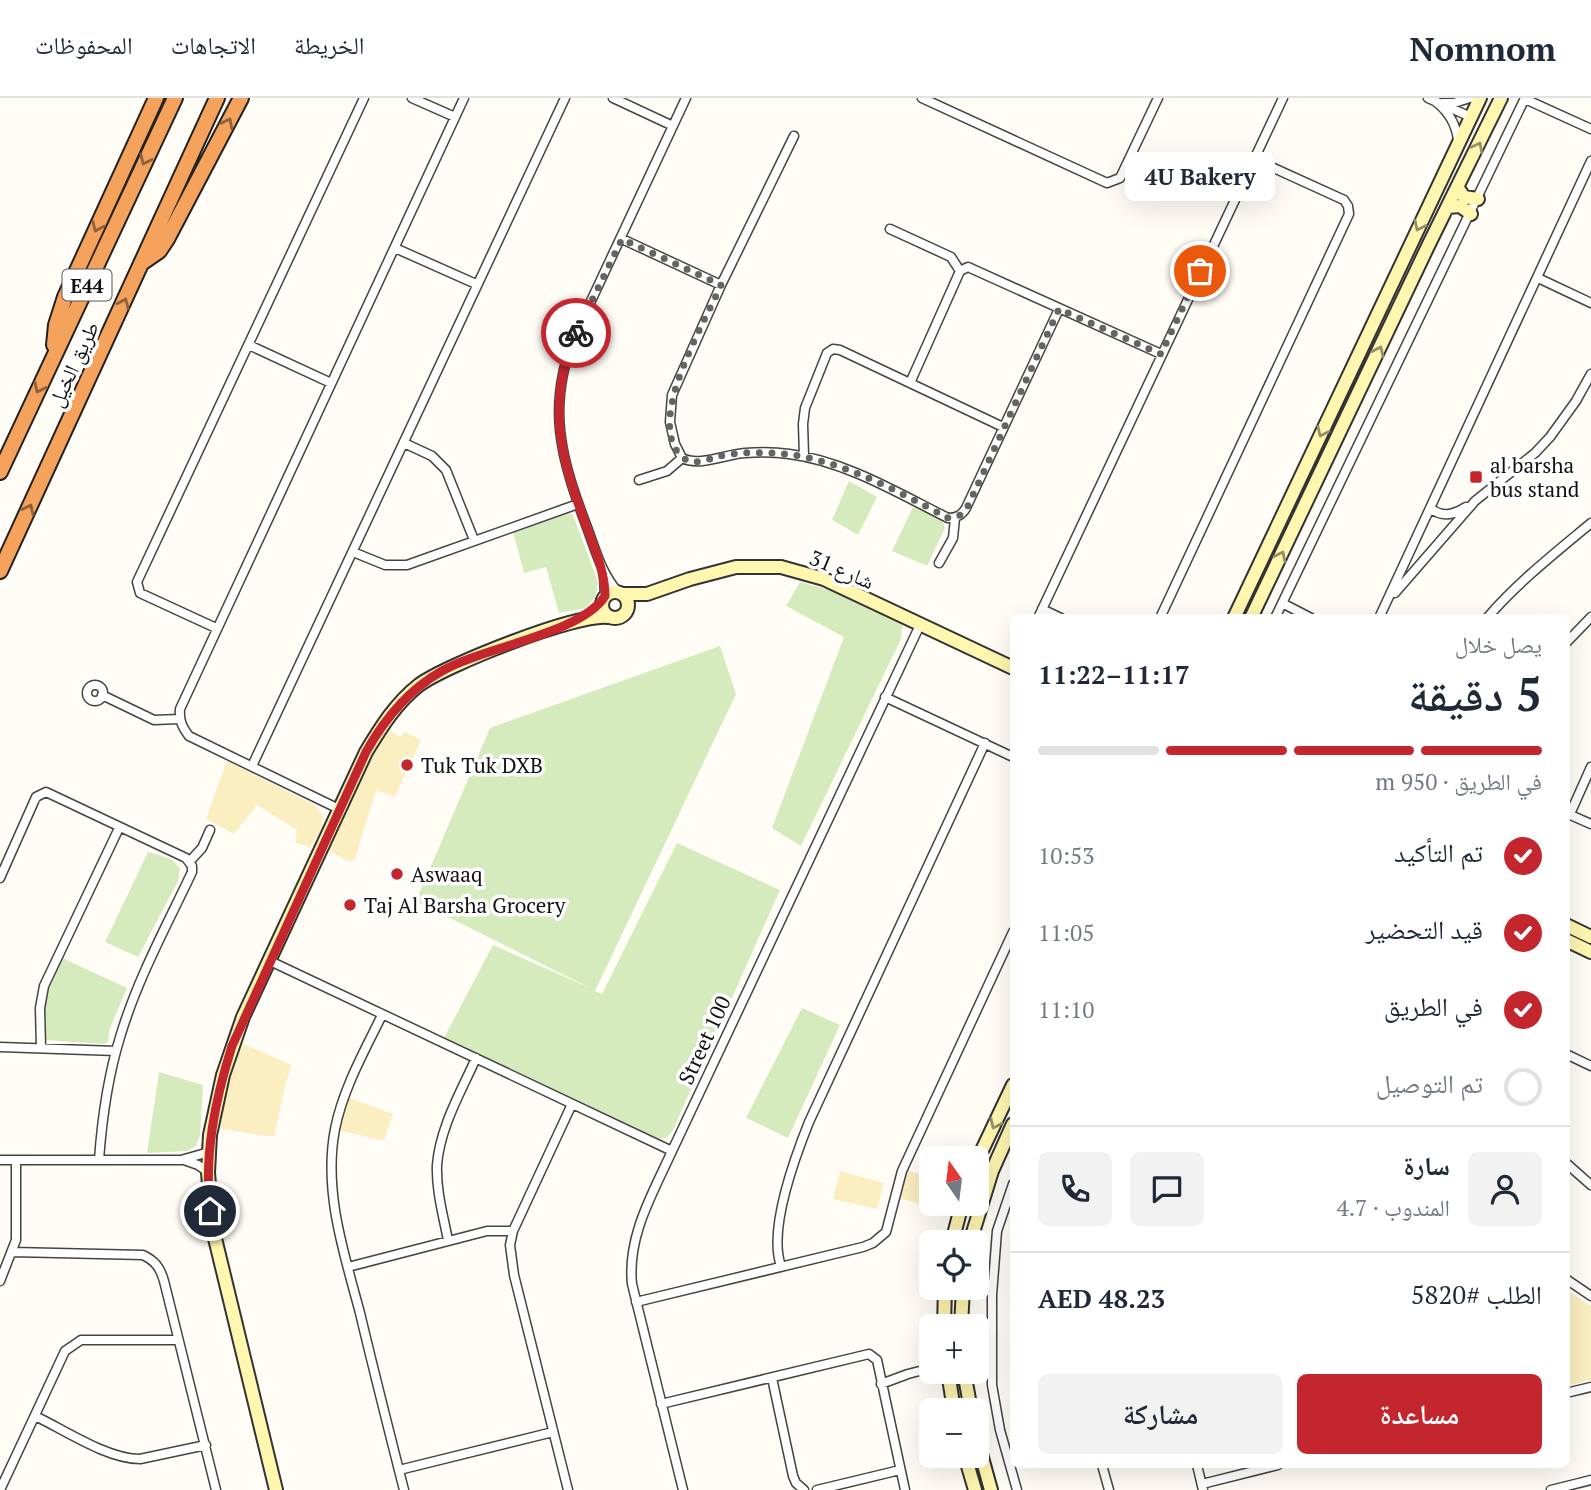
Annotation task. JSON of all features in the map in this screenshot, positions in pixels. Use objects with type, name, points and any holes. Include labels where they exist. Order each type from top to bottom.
[{"type":"highway","points":[[55,354],[56,325],[61,306],[156,98]]},
{"type":"highway","name":"طريق الخيل","points":[[0,472],[174,98]]},
{"type":"highway","name":"طريق الخيل","points":[[0,571],[217,98]]},
{"type":"highway","points":[[142,262],[159,251],[173,230],[240,98]]},
{"type":"main road","points":[[1236,614],[1480,98]]},
{"type":"main road","points":[[1471,117],[1482,117],[1494,98]]},
{"type":"main road","points":[[1253,614],[1501,98]]},
{"type":"main road","points":[[1458,188],[1464,197],[1478,199]]},
{"type":"main road","points":[[1448,207],[1461,206],[1471,214]]},
{"type":"main road","points":[[1335,445],[1335,435],[1352,396],[1341,388]]},
{"type":"main road","name":"شارع 31","points":[[620,593],[647,594],[736,567],[781,567],[824,579],[1010,666]]},
{"type":"main road","points":[[276,1490],[218,1256],[212,1226],[208,1172],[215,1105],[243,1017],[366,752],[398,704],[419,686],[457,664],[581,619],[621,618],[629,610],[628,600],[620,593],[604,598],[581,619]]},
{"type":"main road","name":"شارع 31","points":[[629,610],[647,594]]},
{"type":"main road","points":[[604,598],[603,610],[608,617]]},
{"type":"main road","points":[[1570,927],[1591,937]]},
{"type":"main road","points":[[1570,941],[1591,951]]},
{"type":"main road","points":[[984,1146],[1010,1091]]},
{"type":"main road","points":[[974,1230],[992,1171],[1010,1131]]},
{"type":"main road","points":[[969,1468],[975,1490]]},
{"type":"main road","points":[[985,1468],[991,1490]]},
{"type":"street","points":[[216,628],[140,593],[136,586],[364,98]]},
{"type":"street","points":[[412,98],[455,117]]},
{"type":"street","points":[[341,810],[189,736],[179,719],[180,709],[464,98]]},
{"type":"street","points":[[252,766],[565,98]]},
{"type":"street","points":[[613,98],[673,126]]},
{"type":"street","points":[[604,598],[603,572],[561,450],[559,390],[568,352],[686,98]]},
{"type":"street","points":[[922,98],[1107,183],[1120,178],[1158,98]]},
{"type":"street","points":[[1040,613],[1283,98]]},
{"type":"street","points":[[1432,100],[1454,103],[1470,98]]},
{"type":"street","points":[[1277,614],[1525,99],[1591,129]]},
{"type":"street","points":[[1432,100],[1471,117]]},
{"type":"street","points":[[1432,100],[1444,108],[1455,124],[1457,147]]},
{"type":"street","points":[[794,136],[721,285],[672,395],[670,422],[677,452],[682,458],[696,462],[746,453],[779,453],[804,457],[846,469],[948,518],[955,518],[967,508],[1059,309]]},
{"type":"street","points":[[1162,614],[1349,214],[1344,200],[1254,159]]},
{"type":"street","points":[[1381,614],[1591,161]]},
{"type":"street","points":[[890,229],[951,257],[960,271]]},
{"type":"street","points":[[622,239],[721,285]]},
{"type":"street","points":[[395,248],[476,284]]},
{"type":"street","points":[[909,383],[963,268],[972,267],[1161,354]]},
{"type":"street","points":[[1538,278],[1591,303]]},
{"type":"street","points":[[249,345],[331,383]]},
{"type":"street","points":[[804,457],[805,408],[827,353],[833,349],[1003,427]]},
{"type":"street","points":[[1430,508],[1443,515],[1451,514],[1475,501],[1535,453],[1576,401],[1591,374]]},
{"type":"street","points":[[404,443],[432,456],[446,470],[474,540]]},
{"type":"street","points":[[639,480],[667,471],[682,458]]},
{"type":"street","points":[[1387,604],[1475,501]]},
{"type":"street","points":[[353,552],[396,566],[419,561],[578,504]]},
{"type":"street","points":[[939,563],[955,531],[955,518]]},
{"type":"street","points":[[1491,614],[1530,574],[1591,523]]},
{"type":"street","points":[[603,572],[620,593]]},
{"type":"street","points":[[1282,603],[1303,614]]},
{"type":"street","points":[[1570,639],[1591,617]]},
{"type":"street","name":"Street 100","points":[[683,1490],[636,1302],[630,1267],[632,1251],[642,1220],[672,1151],[920,625]]},
{"type":"street","points":[[103,695],[154,720],[179,719]]},
{"type":"street","points":[[885,697],[1010,756]]},
{"type":"street","points":[[781,1266],[777,1247],[782,1208],[805,1131],[985,743]]},
{"type":"street","points":[[1570,809],[1591,766]]},
{"type":"street","points":[[0,878],[36,797],[42,793],[49,793],[190,861]]},
{"type":"street","points":[[1570,814],[1591,824]]},
{"type":"street","points":[[41,1048],[40,1007],[44,986],[118,828]]},
{"type":"street","points":[[190,861],[202,849],[210,830]]},
{"type":"street","points":[[99,1160],[103,1118],[116,1051],[134,997],[192,872],[190,861]]},
{"type":"street","points":[[636,1302],[872,1244],[886,1232],[902,1171],[1010,938]]},
{"type":"street","points":[[270,961],[672,1151]]},
{"type":"street","points":[[382,1016],[349,1084],[335,1130],[333,1203],[404,1490]]},
{"type":"street","points":[[0,1047],[116,1051]]},
{"type":"street","points":[[1570,1056],[1591,1066]]},
{"type":"street","points":[[448,1240],[438,1184],[440,1146],[445,1128],[477,1058]]},
{"type":"street","points":[[568,1490],[514,1275],[510,1245],[513,1231],[572,1104]]},
{"type":"street","points":[[0,1160],[181,1160],[209,1152]]},
{"type":"street","points":[[0,1281],[16,1240],[16,1160]]},
{"type":"street","points":[[181,1160],[198,1165],[208,1172]]},
{"type":"street","points":[[1570,1167],[1591,1185]]},
{"type":"street","points":[[1010,1193],[997,1231],[992,1295],[992,1385],[1010,1465]]},
{"type":"street","points":[[348,1267],[487,1231],[513,1231]]},
{"type":"street","points":[[13,1252],[143,1255],[153,1260],[161,1269],[216,1490]]},
{"type":"street","points":[[1570,1282],[1591,1296]]},
{"type":"street","points":[[0,1490],[65,1351],[72,1344],[91,1340],[178,1340]]},
{"type":"street","points":[[661,1404],[869,1354],[877,1360],[905,1490]]},
{"type":"street","points":[[881,1384],[919,1371]]},
{"type":"street","points":[[772,1378],[793,1476],[804,1490]]},
{"type":"street","points":[[1570,1392],[1591,1387]]},
{"type":"street","points":[[35,1416],[111,1453],[130,1459],[206,1445]]},
{"type":"street","points":[[399,1470],[553,1432]]},
{"type":"street","points":[[1011,1468],[1017,1490]]},
{"type":"street","points":[[1103,1468],[1108,1490]]},
{"type":"street","points":[[1198,1468],[1202,1487],[1268,1468]]},
{"type":"street","points":[[817,1490],[900,1470]]},
{"type":"street","points":[[1551,1490],[1591,1480]]},
{"type":"green space","points":[[849,481],[877,497],[858,535],[832,520]]},
{"type":"green space","points":[[913,507],[942,520],[945,528],[927,566],[892,551]]},
{"type":"green space","points":[[565,512],[573,515],[598,582],[596,595],[586,608],[559,613],[546,567],[524,573],[513,532]]},
{"type":"green space","points":[[800,582],[841,593],[903,622],[901,639],[801,846],[772,828],[844,637],[786,606]]},
{"type":"green space","points":[[720,646],[736,694],[595,991],[602,994],[677,843],[780,890],[672,1132],[666,1138],[657,1139],[444,1038],[493,945],[592,989],[416,901],[490,728]]},
{"type":"green space","points":[[148,852],[171,859],[180,868],[178,881],[138,957],[105,942]]},
{"type":"green space","points":[[60,957],[127,988],[110,1028],[108,1042],[103,1044],[45,1040],[46,997]]},
{"type":"green space","points":[[802,1008],[840,1025],[788,1138],[746,1118]]},
{"type":"green space","points":[[159,1072],[203,1085],[200,1136],[196,1146],[187,1151],[147,1153]]},
{"type":"sand","points":[[384,726],[400,737],[405,732],[421,740],[395,797],[376,790],[355,859],[349,862],[325,848]]},
{"type":"sand","points":[[227,761],[315,805],[323,816],[321,829],[310,848],[295,842],[297,830],[257,805],[234,834],[206,819]]},
{"type":"sand","points":[[237,1041],[292,1065],[274,1137],[216,1128]]},
{"type":"sand","points":[[347,1097],[393,1114],[384,1141],[338,1130]]},
{"type":"sand","points":[[906,1170],[919,1174],[919,1204],[897,1197]]},
{"type":"sand","points":[[840,1171],[884,1183],[877,1209],[833,1199]]},
{"type":"sand","points":[[1570,1292],[1591,1306],[1591,1380],[1570,1385]]},
{"type":"way so far","points":[[576,333],[622,239],[721,285],[672,395],[670,422],[677,452],[682,458],[696,462],[746,453],[804,457],[846,469],[948,518],[955,518],[967,508],[1059,309],[1161,354],[1200,271]]},
{"type":"place","name":"4U Bakery","points":[[1200,271]]},
{"type":"place","name":"al barsha bus stand","points":[[1476,477]]},
{"type":"place","name":"Tuk Tuk DXB","points":[[407,765]]},
{"type":"place","name":"Aswaaq","points":[[397,874]]},
{"type":"place","name":"Taj Al Barsha Grocery","points":[[350,905]]},
{"type":"route","points":[[210,1211],[210,1135],[215,1105],[232,1046],[366,752],[381,726],[398,704],[443,670],[581,619],[598,606],[605,596],[603,572],[566,469],[558,430],[559,390],[568,352],[576,333]]}]
